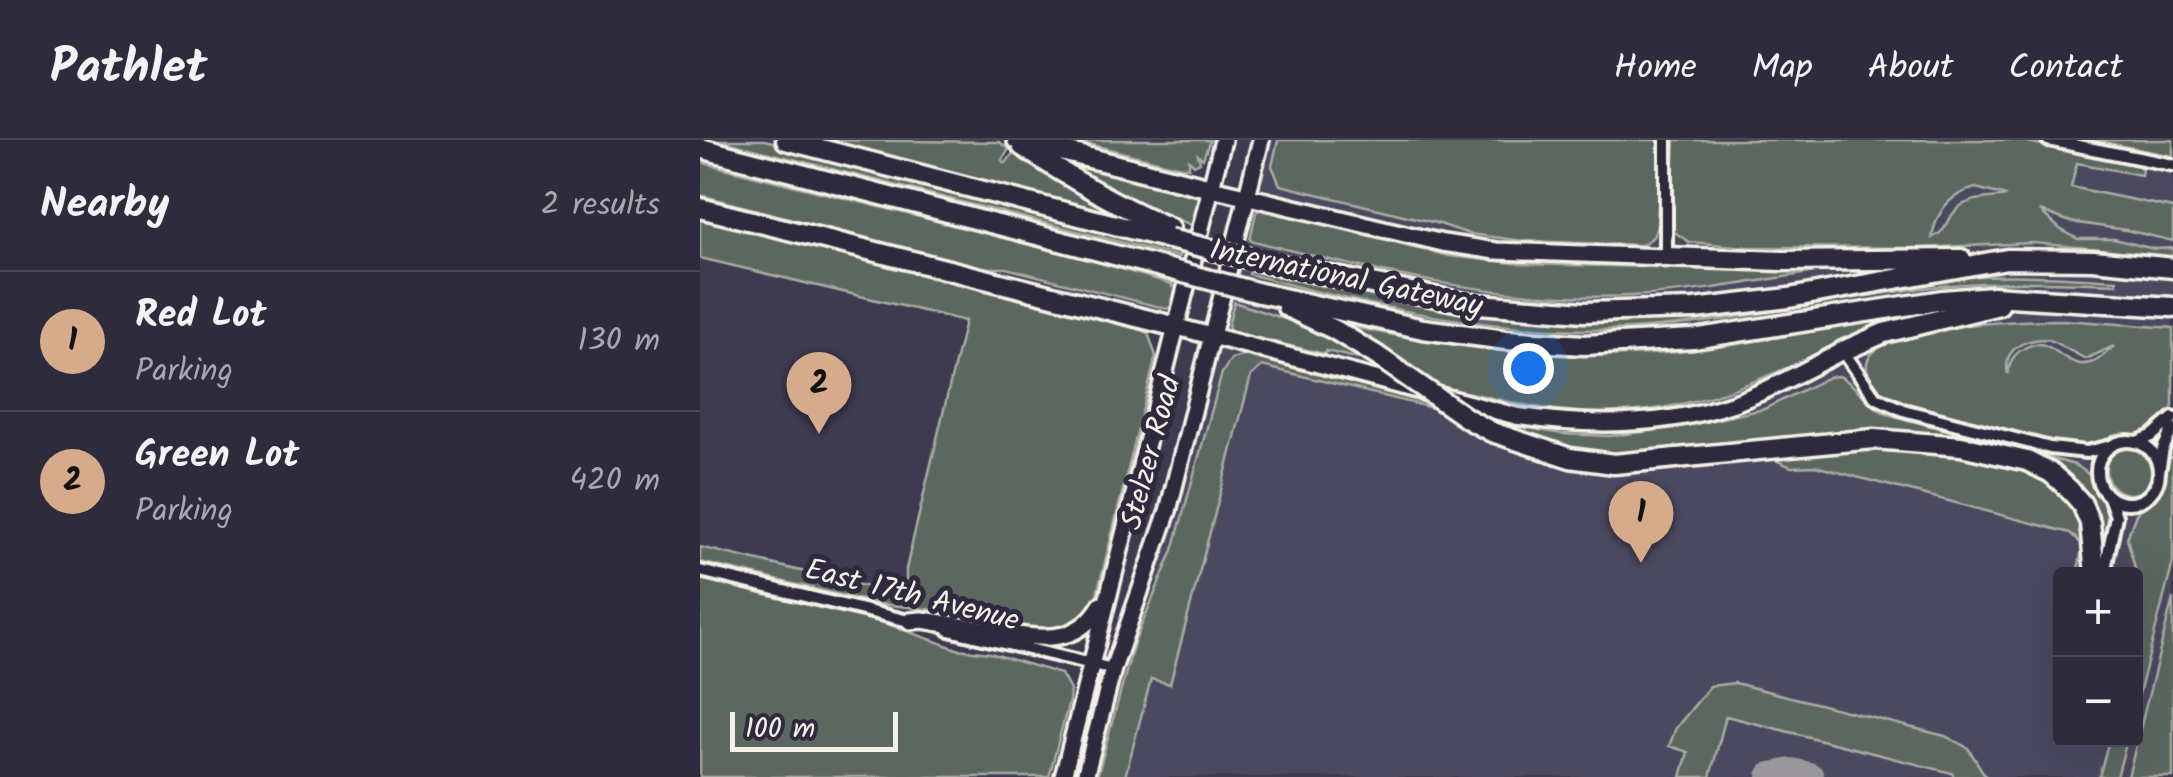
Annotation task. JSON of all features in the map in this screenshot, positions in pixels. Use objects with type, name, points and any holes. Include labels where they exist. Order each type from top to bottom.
[{"type":"highway","name":"International Gateway","points":[[786,140],[1169,233],[1216,250],[1464,303],[1522,310],[1694,309],[1790,298],[2007,260],[2093,260],[2173,268]]},
{"type":"highway","points":[[1015,140],[1059,171],[1169,233]]},
{"type":"highway","points":[[1015,140],[1211,188]]},
{"type":"highway","name":"International Gateway","points":[[700,148],[1260,293],[1423,329],[1506,340],[1584,345],[1693,339],[1943,300],[1993,296],[2173,307]]},
{"type":"highway","points":[[702,208],[1177,327]]},
{"type":"highway","points":[[1666,256],[1783,261],[2007,260]]},
{"type":"highway","points":[[1260,293],[1335,330],[1468,419],[1542,450],[1614,464],[1886,439],[1951,444],[2010,458],[2051,473],[2082,504],[2093,532],[2095,567]]},
{"type":"highway","points":[[1843,351],[1884,332],[1942,317],[2048,298]]},
{"type":"main road","name":"Stelzer Road","points":[[1063,777],[1223,140]]},
{"type":"main road","name":"Stelzer Road","points":[[1085,777],[1113,669],[1168,511],[1261,140]]},
{"type":"main road","points":[[1211,188],[1496,251],[1666,256]]},
{"type":"main road","points":[[1177,327],[1516,416],[1560,422],[1640,420],[1730,404],[1843,351]]},
{"type":"main road","points":[[910,621],[1056,639],[1079,630],[1095,616],[1110,588]]},
{"type":"street","points":[[1666,140],[1666,256]]},
{"type":"street","points":[[2048,140],[2173,166]]},
{"type":"street","points":[[1843,351],[1871,393],[1884,403],[2050,448],[2086,462],[2098,476],[2116,516],[2105,567]]},
{"type":"street","points":[[2050,448],[2087,452],[2134,442],[2152,436],[2173,418]]},
{"type":"street","points":[[2108,496],[2125,503],[2144,500],[2157,485],[2163,448],[2173,428]]},
{"type":"street","points":[[2134,442],[2156,456],[2160,472]]},
{"type":"street","points":[[2098,476],[2098,462],[2110,446]]},
{"type":"street","name":"East 17th Avenue","points":[[700,571],[1113,669]]},
{"type":"shaded area","points":[[718,140],[765,140],[1180,250],[1179,257]]},
{"type":"shaded area","points":[[825,140],[999,142],[1009,149],[1002,160],[1006,163],[1014,152],[1117,210],[1112,213]]},
{"type":"shaded area","points":[[1073,140],[1210,140],[1203,159],[1198,155],[1200,162],[1194,165],[1189,160],[1189,167],[1181,167]]},
{"type":"shaded area","points":[[1261,140],[2173,140],[2173,777],[1091,777],[1104,704],[1168,511]]},
{"type":"shaded area","points":[[1278,140],[1661,140],[1657,227],[1653,237],[1642,245],[1524,241],[1469,234],[1280,185],[1272,166]]},
{"type":"shaded area","points":[[1675,140],[2018,140],[2137,165],[2142,169],[2141,175],[2077,163],[2071,187],[2173,208],[2173,241],[2071,222],[2040,211],[2078,239],[2114,239],[2154,249],[2173,248],[2173,256],[2033,243],[1917,248],[1747,247],[1689,242],[1673,231]],"holes":[[[1976,188],[2006,196],[1963,204],[1932,238],[1941,212],[1958,195]]]},
{"type":"shaded area","points":[[2093,140],[2173,140],[2173,156]]},
{"type":"shaded area","points":[[700,162],[1087,259],[1179,286],[1174,305],[1167,309],[1006,268],[981,268],[700,195]]},
{"type":"shaded area","points":[[1066,164],[1193,192],[1200,201],[1194,226],[1142,205]]},
{"type":"shaded area","points":[[1263,208],[1449,256],[1523,264],[1821,271],[1632,296],[1583,297],[1487,290],[1344,264],[1250,240],[1256,212]]},
{"type":"shaded area","points":[[700,216],[1127,324],[1148,333],[1156,356],[1097,594],[1087,614],[1058,634],[992,624],[992,620],[973,614],[879,604],[700,562],[700,547],[881,590],[884,579],[906,583],[906,569],[965,321],[700,258]]},
{"type":"shaded area","points":[[1251,268],[1440,308],[1584,322],[1709,315],[1958,277],[2071,277],[2117,280],[2117,284],[1964,284],[1710,321],[1583,330],[1439,317],[1249,274]]},
{"type":"shaded area","points":[[1234,302],[1311,328],[1368,361],[1231,332],[1228,326]]},
{"type":"shaded area","points":[[2064,320],[2173,328],[2173,407],[2158,424],[2119,439],[2085,445],[2044,439],[1897,400],[1878,389],[1868,373],[1872,354],[1890,342],[1918,333],[1987,323]],"holes":[[[2048,339],[2086,359],[2114,346],[2095,361],[2080,364],[2047,346],[2032,345],[2014,357],[2008,374],[2012,352],[2031,341]]]},
{"type":"shaded area","points":[[1870,321],[1872,327],[1733,389],[1645,410],[1598,413],[1548,409],[1441,386],[1405,368],[1343,325],[1495,350],[1610,356],[1704,349]]},
{"type":"shaded area","points":[[1245,355],[1423,402],[1428,407],[1262,366],[1251,376],[1170,684],[1151,679],[1125,777],[1097,777],[1134,643],[1173,550],[1222,373],[1231,359]]},
{"type":"shaded area","points":[[1839,376],[1887,414],[2075,465],[2094,480],[2104,501],[2105,548],[2099,547],[2069,480],[1947,436],[1833,435],[1621,455],[1556,444],[1494,422],[1562,434],[1609,436],[1675,428],[1764,409],[1829,377]]},
{"type":"shaded area","points":[[2173,439],[2173,562],[2143,679],[2143,567],[2135,567],[2127,538],[2136,514],[2163,487]]},
{"type":"shaded area","points":[[1868,446],[1930,450],[2000,461],[2032,473],[2058,490],[2077,513],[2086,544],[2087,567],[2078,567],[2083,545],[2070,533],[1815,466],[1791,467],[1773,459]]},
{"type":"shaded area","points":[[2130,446],[2147,453],[2154,470],[2147,487],[2130,494],[2113,487],[2106,470],[2113,453]]},
{"type":"shaded area","points":[[700,577],[862,615],[957,649],[990,653],[1061,674],[1070,690],[1069,701],[1049,777],[700,777]]},
{"type":"shaded area","points":[[2173,598],[2173,777],[2128,777],[2136,747],[2143,747],[2143,717]]},
{"type":"shaded area","points":[[1735,683],[1945,736],[1968,748],[1986,777],[1954,777],[1952,773],[1726,716],[1710,777],[1681,777],[1688,752],[1669,746],[1676,728],[1710,686]]},
{"type":"shaded area","points":[[2107,747],[2125,747],[2117,777],[2099,777]]},
{"type":"taxiway","points":[[1772,777],[1792,773],[1809,777]]},
{"type":"place","name":"Green Lot","points":[[819,434]]},
{"type":"place","name":"Red Lot","points":[[1641,563]]}]
